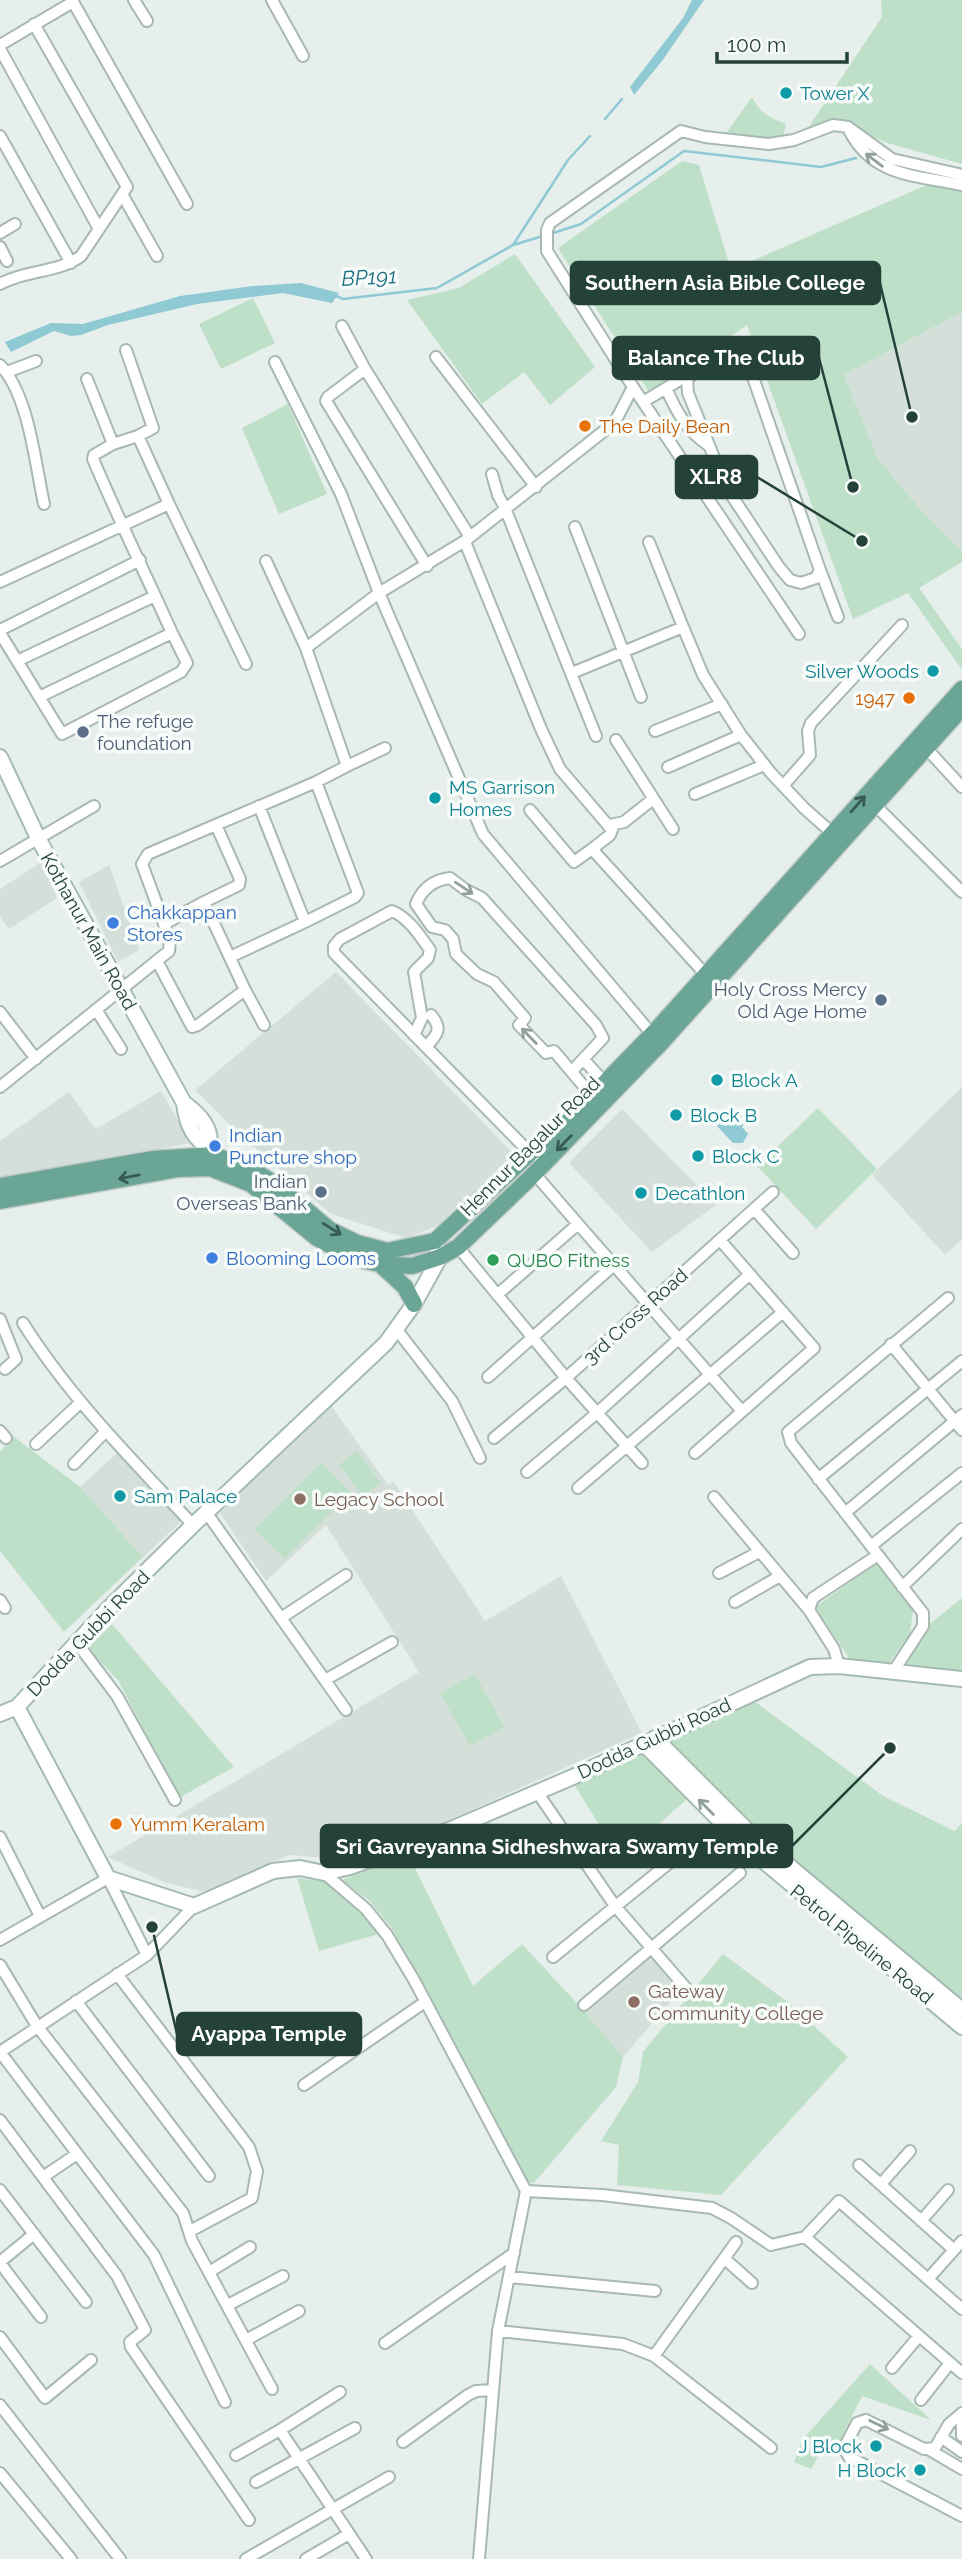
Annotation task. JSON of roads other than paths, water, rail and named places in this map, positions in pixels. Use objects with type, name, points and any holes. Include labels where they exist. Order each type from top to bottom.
[{"type":"main road","name":"Hennur Bagalur Road","points":[[211,1157],[251,1184],[317,1238],[345,1254],[380,1264],[412,1266],[437,1249],[536,1164],[592,1096],[655,1039],[705,974],[962,689]]},
{"type":"main road","name":"Hennur Bagalur Road","points":[[0,1186],[153,1159],[211,1157],[253,1170],[275,1184],[330,1230],[357,1243],[387,1251],[458,1247],[875,805],[962,708]]},
{"type":"main road","name":"Hennur Bagalur Road","points":[[0,1201],[178,1168],[211,1157]]},
{"type":"main road","points":[[380,1264],[405,1287],[414,1304]]},
{"type":"street","points":[[134,0],[147,21]]},
{"type":"street","points":[[272,0],[303,56]]},
{"type":"street","points":[[99,229],[0,47],[73,1],[187,204]]},
{"type":"street","points":[[0,284],[14,276],[71,263],[81,256],[127,187],[34,24]]},
{"type":"street","points":[[799,634],[633,387],[547,251],[546,235],[550,223],[681,131],[705,137],[769,144],[794,140],[833,125],[848,127],[892,159],[962,175]]},
{"type":"street","points":[[848,127],[858,147],[887,169],[962,185]]},
{"type":"street","points":[[0,136],[71,263]]},
{"type":"street","points":[[122,194],[157,256]]},
{"type":"street","points":[[0,233],[15,224]]},
{"type":"street","points":[[0,247],[7,261]]},
{"type":"street","points":[[342,326],[468,540],[541,729],[559,768],[612,830],[610,835],[574,862],[530,810]]},
{"type":"street","points":[[127,350],[153,424],[152,430],[113,444],[94,455],[93,459],[121,526],[140,560],[187,663],[186,668],[62,734],[0,632],[140,560]]},
{"type":"street","points":[[820,570],[816,578],[801,583],[790,580],[726,487],[688,393],[687,379],[729,354],[739,352],[747,360],[838,617]]},
{"type":"street","points":[[436,357],[536,487]]},
{"type":"street","points":[[36,361],[3,369],[18,394],[44,504]]},
{"type":"street","points":[[275,362],[341,494],[379,593],[483,834],[655,1039]]},
{"type":"street","points":[[365,369],[326,401],[427,566]]},
{"type":"street","points":[[87,379],[113,444]]},
{"type":"street","points":[[643,402],[678,381]]},
{"type":"street","points":[[306,648],[379,593],[468,540],[536,487],[609,427],[617,418],[633,387]]},
{"type":"street","points":[[666,388],[689,428],[710,447]]},
{"type":"street","points":[[138,436],[246,664]]},
{"type":"street","points":[[492,474],[498,495],[596,736]]},
{"type":"street","points":[[708,498],[726,487]]},
{"type":"street","points":[[0,582],[169,504]]},
{"type":"street","points":[[575,527],[641,698]]},
{"type":"street","points":[[649,542],[703,675],[741,735],[764,765],[832,833]]},
{"type":"street","points":[[266,561],[306,648],[347,766]]},
{"type":"street","points":[[17,661],[155,596]]},
{"type":"street","points":[[783,786],[810,755],[808,730],[811,723],[902,625]]},
{"type":"street","points":[[572,673],[683,627]]},
{"type":"street","points":[[38,697],[172,633]]},
{"type":"street","points":[[655,731],[722,704]]},
{"type":"street","points":[[668,767],[741,735]]},
{"type":"street","points":[[616,740],[673,829]]},
{"type":"street","points":[[1,1084],[97,1011],[169,951],[170,940],[142,864],[148,854],[317,782],[385,748]]},
{"type":"street","points":[[926,748],[962,786]]},
{"type":"street","name":"Kothanur Main Road","points":[[0,757],[38,838],[121,991],[184,1103],[198,1113],[211,1136],[211,1157]]},
{"type":"street","points":[[695,794],[764,765]]},
{"type":"street","points":[[230,957],[355,897],[358,893],[317,782]]},
{"type":"street","points":[[610,825],[624,822],[653,799]]},
{"type":"street","points":[[875,805],[962,892]]},
{"type":"street","points":[[0,860],[94,806]]},
{"type":"street","points":[[259,806],[305,922]]},
{"type":"street","points":[[164,924],[239,885],[240,879],[216,825]]},
{"type":"street","points":[[592,849],[705,974]]},
{"type":"street","points":[[572,1071],[603,1038],[596,1025],[482,898],[450,878],[438,879],[420,894],[416,904],[432,927],[445,930],[453,939],[456,954],[477,974],[494,982],[525,1018],[519,1025],[546,1053],[554,1051],[592,1096]]},
{"type":"street","points":[[204,902],[264,1025]]},
{"type":"street","points":[[414,1035],[422,1018],[414,972],[428,958],[430,950],[418,933],[392,911],[340,939],[334,946],[334,953],[536,1164],[578,1224],[741,1410]]},
{"type":"street","points":[[158,961],[192,1027],[245,990]]},
{"type":"street","points":[[97,1011],[121,1049]]},
{"type":"street","points":[[0,1012],[36,1059]]},
{"type":"street","points":[[426,1047],[439,1032],[439,1027],[431,1015]]},
{"type":"street","points":[[583,1059],[605,1083]]},
{"type":"street","name":"3rd Cross Road","points":[[494,1438],[566,1378],[773,1192]]},
{"type":"street","points":[[754,1209],[793,1253]]},
{"type":"street","points":[[497,1295],[578,1224]]},
{"type":"street","points":[[695,1453],[814,1348],[720,1240]]},
{"type":"street","points":[[458,1247],[531,1338],[642,1463]]},
{"type":"street","name":"Dodda Gubbi Road","points":[[108,1878],[17,1707],[107,1610],[192,1525],[397,1330],[414,1304],[437,1249]]},
{"type":"street","points":[[488,1377],[614,1265]]},
{"type":"street","points":[[527,1472],[597,1413],[750,1274]]},
{"type":"street","points":[[893,1672],[923,1626],[923,1613],[791,1443],[788,1432],[948,1298]]},
{"type":"street","points":[[578,1488],[783,1312]]},
{"type":"street","points":[[0,1320],[16,1359],[5,1369]]},
{"type":"street","points":[[23,1323],[38,1348],[81,1402],[192,1525]]},
{"type":"street","points":[[397,1330],[452,1401],[480,1458]]},
{"type":"street","points":[[845,1513],[960,1422],[891,1344]]},
{"type":"street","points":[[818,1479],[962,1361]]},
{"type":"street","points":[[36,1444],[81,1402]]},
{"type":"street","points":[[74,1464],[106,1431]]},
{"type":"street","points":[[809,1610],[813,1598],[874,1551],[962,1473]]},
{"type":"street","points":[[715,1497],[809,1610],[834,1649],[839,1666]]},
{"type":"street","points":[[206,1512],[346,1710]]},
{"type":"street","points":[[902,1587],[962,1529]]},
{"type":"street","points":[[719,1573],[759,1552]]},
{"type":"street","points":[[281,1618],[346,1575]]},
{"type":"street","points":[[735,1602],[780,1576]]},
{"type":"street","points":[[325,1680],[392,1642]]},
{"type":"street","points":[[77,1643],[117,1696],[175,1800]]},
{"type":"street","name":"Dodda Gubbi Road","points":[[194,1906],[273,1871],[300,1868],[324,1873],[351,1867],[449,1830],[810,1667],[839,1666],[962,1679]]},
{"type":"street","points":[[0,1714],[17,1707]]},
{"type":"street","name":"Petrol Pipeline Road","points":[[649,1741],[743,1844],[932,1993],[962,2010]]},
{"type":"street","points":[[537,1792],[615,1906],[686,1988]]},
{"type":"street","points":[[553,1957],[706,1833]]},
{"type":"street","points":[[0,1837],[40,1916]]},
{"type":"street","points":[[324,1873],[366,1909],[387,1935],[526,2191],[498,2330],[479,2559]]},
{"type":"street","points":[[583,2005],[740,1873]]},
{"type":"street","points":[[108,1878],[147,1955]]},
{"type":"street","points":[[0,1940],[108,1878],[194,1906],[147,1955],[0,2052],[153,2255],[225,2402]]},
{"type":"street","points":[[0,1965],[37,2026],[183,2213],[209,2272],[272,2389]]},
{"type":"street","points":[[117,1974],[249,2147],[257,2171],[252,2198],[190,2231]]},
{"type":"street","name":"Petrol Pipeline Road","points":[[932,1993],[962,2026]]},
{"type":"street","points":[[76,2001],[209,2176]]},
{"type":"street","points":[[303,2085],[425,2002]]},
{"type":"street","points":[[0,2120],[117,2276],[145,2330],[130,2342],[131,2347],[249,2520]]},
{"type":"street","points":[[880,2184],[910,2151]]},
{"type":"street","points":[[43,2177],[78,2154]]},
{"type":"street","points":[[859,2165],[921,2221],[958,2245],[928,2279]]},
{"type":"street","points":[[0,2190],[86,2302]]},
{"type":"street","points":[[921,2221],[948,2190]]},
{"type":"street","points":[[526,2191],[601,2195],[712,2208],[771,2245],[805,2237],[839,2201],[962,2309]]},
{"type":"street","points":[[34,2234],[0,2262],[41,2317]]},
{"type":"street","points":[[805,2237],[962,2373]]},
{"type":"street","points":[[654,2356],[737,2242]]},
{"type":"street","points":[[209,2272],[250,2246]]},
{"type":"street","points":[[385,2343],[514,2253]]},
{"type":"street","points":[[725,2259],[752,2283]]},
{"type":"street","points":[[228,2305],[283,2276]]},
{"type":"street","points":[[509,2277],[655,2291]]},
{"type":"street","points":[[246,2340],[299,2311]]},
{"type":"street","points":[[498,2330],[623,2344],[654,2356],[771,2448]]},
{"type":"street","points":[[892,2368],[919,2336]]},
{"type":"street","points":[[0,2337],[45,2398],[91,2360]]},
{"type":"street","points":[[921,2399],[950,2363]]},
{"type":"street","points":[[403,2442],[468,2395],[476,2391],[493,2390]]},
{"type":"street","points":[[236,2455],[340,2392]]},
{"type":"street","points":[[0,2405],[120,2559]]},
{"type":"street","points":[[928,2449],[935,2448],[948,2424],[962,2413]]},
{"type":"street","points":[[962,2469],[928,2449],[866,2420],[856,2423],[844,2445],[844,2451],[849,2457],[962,2516]]},
{"type":"street","points":[[962,2425],[962,2436]]},
{"type":"street","points":[[256,2482],[355,2428]]},
{"type":"street","points":[[281,2430],[366,2559]]},
{"type":"street","points":[[941,2437],[962,2452]]},
{"type":"street","points":[[0,2473],[71,2559]]},
{"type":"street","points":[[246,2559],[389,2477]]},
{"type":"street","points":[[306,2559],[349,2534]]},
{"type":"water","points":[[692,0],[704,0],[662,61],[634,95],[630,87],[683,18]]},
{"type":"water","points":[[301,283],[339,293],[332,303],[283,293],[197,304],[108,325],[81,335],[71,336],[54,331],[11,352],[5,342],[51,323],[83,324],[180,296],[253,286]]},
{"type":"water","points":[[732,1111],[744,1124],[742,1127],[748,1134],[743,1143],[733,1143],[717,1126]]},
{"type":"waterway","points":[[605,119],[622,99]]},
{"type":"waterway","name":"BP191","points":[[334,295],[343,299],[437,288],[513,245],[568,160],[590,136]]},
{"type":"waterway","points":[[550,234],[581,224],[684,151],[821,167],[856,158]]},
{"type":"waterway","points":[[513,245],[543,236]]},
{"type":"place","name":"Tower X","points":[[786,93]]},
{"type":"place","name":"Southern Asia Bible College","points":[[912,417]]},
{"type":"place","name":"The Daily Bean","points":[[585,426]]},
{"type":"place","name":"Balance The Club","points":[[853,487]]},
{"type":"place","name":"XLR8","points":[[862,541]]},
{"type":"place","name":"Silver Woods","points":[[933,671]]},
{"type":"place","name":"1947","points":[[909,698]]},
{"type":"place","name":"The refuge foundation","points":[[83,732]]},
{"type":"place","name":"MS Garrison Homes","points":[[435,798]]},
{"type":"place","name":"Chakkappan Stores","points":[[113,923]]},
{"type":"place","name":"Holy Cross Mercy Old Age Home","points":[[881,1000]]},
{"type":"place","name":"Block A","points":[[717,1080]]},
{"type":"place","name":"Block B","points":[[676,1115]]},
{"type":"place","name":"Indian Puncture shop","points":[[215,1146]]},
{"type":"place","name":"Block C","points":[[698,1156]]},
{"type":"place","name":"Indian Overseas Bank","points":[[321,1192]]},
{"type":"place","name":"Decathlon","points":[[641,1193]]},
{"type":"place","name":"Blooming Looms","points":[[212,1258]]},
{"type":"place","name":"QUBO Fitness","points":[[493,1260]]},
{"type":"place","name":"Sam Palace","points":[[120,1496]]},
{"type":"place","name":"Legacy School","points":[[300,1499]]},
{"type":"place","name":"Sri Gavreyanna Sidheshwara Swamy Temple","points":[[890,1748]]},
{"type":"place","name":"Yumm Keralam","points":[[116,1824]]},
{"type":"place","name":"Ayappa Temple","points":[[152,1927]]},
{"type":"place","name":"Gateway Community College","points":[[634,2002]]},
{"type":"place","name":"J Block","points":[[876,2446]]},
{"type":"place","name":"H Block","points":[[920,2470]]}]
